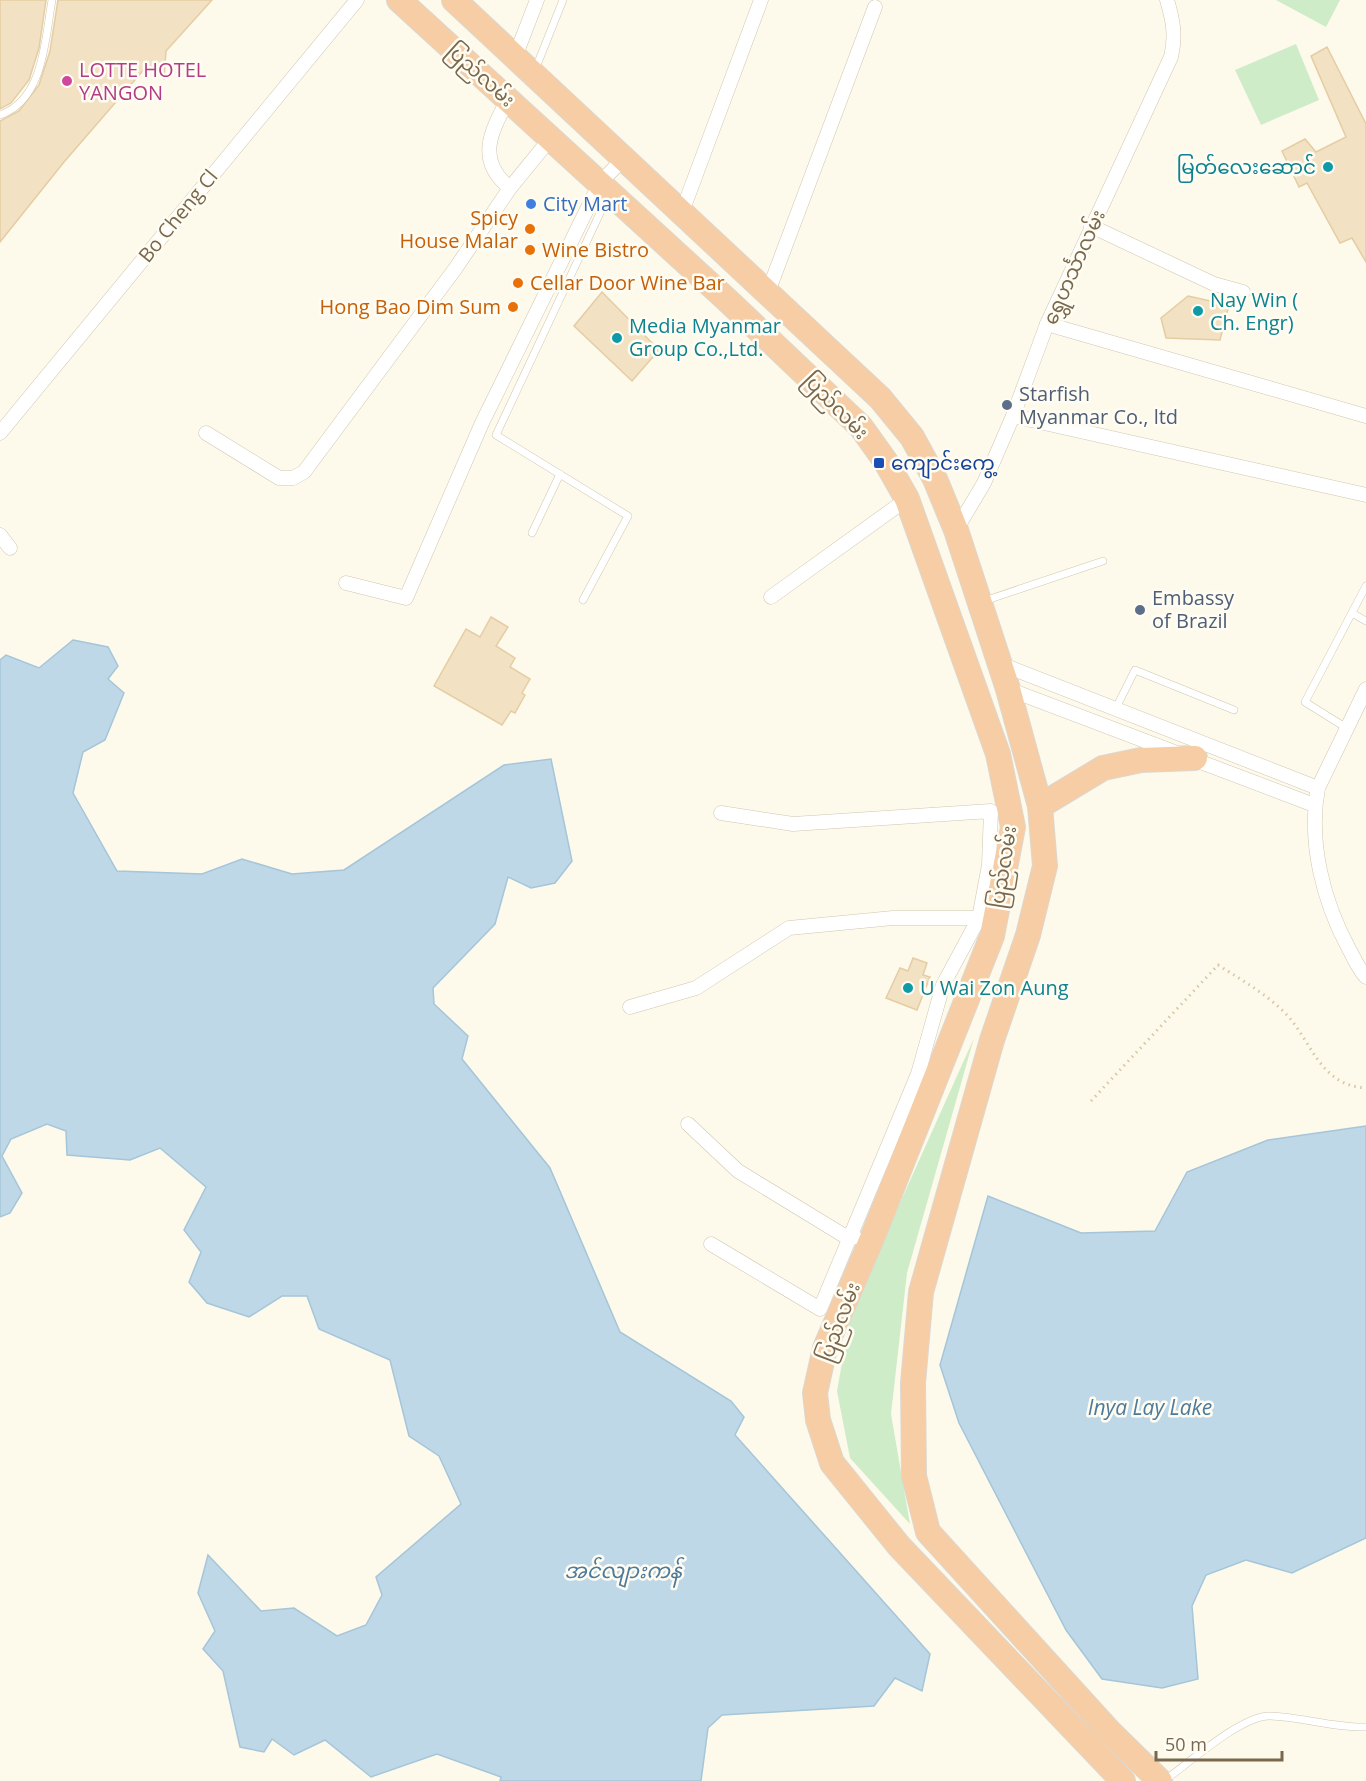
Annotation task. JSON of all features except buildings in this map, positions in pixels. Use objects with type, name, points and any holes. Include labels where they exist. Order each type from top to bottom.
[{"type":"highway","name":"ပြည်လမ်း","points":[[399,0],[726,299],[861,427],[886,462],[907,499],[998,754],[1013,827],[992,936],[873,1236],[825,1348],[815,1393],[818,1420],[832,1463],[899,1546],[1123,1781]]},
{"type":"highway","name":"ပြည်လမ်း","points":[[454,0],[625,157],[880,398],[912,437],[935,479],[956,531],[1008,689],[1040,806],[1045,866],[1028,935],[992,1040],[921,1292],[913,1383],[914,1476],[928,1532],[1109,1731],[1161,1781]]},
{"type":"highway","points":[[491,84],[515,57]]},
{"type":"highway","points":[[978,699],[1008,689]]},
{"type":"highway","points":[[1040,806],[1103,768],[1142,760],[1195,758]]},
{"type":"highway","points":[[1090,1747],[1109,1731]]},
{"type":"street","name":"Bo Cheng Cl","points":[[0,433],[357,0]]},
{"type":"street","points":[[515,57],[537,0]]},
{"type":"street","points":[[682,212],[761,0]]},
{"type":"street","name":"ရွှေဟင်္သာလမ်း","points":[[956,531],[984,483],[1013,416],[1047,324],[1171,57],[1175,41],[1173,19],[1167,0]]},
{"type":"street","points":[[768,292],[875,8]]},
{"type":"street","points":[[508,100],[490,140],[489,162],[498,179],[510,188]]},
{"type":"street","points":[[206,433],[279,478],[293,478],[303,472],[454,269],[510,188],[550,138]]},
{"type":"street","points":[[346,583],[406,598],[482,423],[605,188],[625,157]]},
{"type":"street","points":[[1091,226],[1214,284],[1243,292]]},
{"type":"street","points":[[1047,324],[1366,416]]},
{"type":"street","points":[[1013,416],[1366,495]]},
{"type":"street","points":[[771,597],[907,499]]},
{"type":"street","points":[[0,535],[10,548]]},
{"type":"street","points":[[998,663],[1318,788]]},
{"type":"street","points":[[1008,689],[1314,805]]},
{"type":"street","points":[[1366,689],[1345,727],[1318,788],[1314,805],[1316,854],[1335,923],[1366,977]]},
{"type":"street","points":[[711,1244],[820,1309],[918,1074],[943,985],[979,918],[989,865],[991,811],[793,824],[721,813]]},
{"type":"street","points":[[630,1007],[696,988],[789,928],[893,918],[979,918]]},
{"type":"street","points":[[688,1124],[738,1171],[848,1238],[873,1236]]},
{"type":"lane","points":[[0,115],[14,110],[27,96],[40,64],[52,0]]},
{"type":"lane","points":[[533,74],[563,0]]},
{"type":"lane","points":[[583,600],[628,516],[496,435],[605,188]]},
{"type":"lane","points":[[532,533],[560,474]]},
{"type":"lane","points":[[980,603],[1103,561]]},
{"type":"lane","points":[[1345,727],[1305,702],[1366,586]]},
{"type":"lane","points":[[1352,613],[1366,621]]},
{"type":"lane","points":[[1116,708],[1135,670],[1234,710]]},
{"type":"lane","points":[[1161,1781],[1245,1723],[1268,1716],[1349,1727],[1366,1727]]},
{"type":"path","points":[[1091,1101],[1218,965],[1284,1011],[1327,1074],[1357,1088],[1366,1089]]},
{"type":"green space","points":[[1276,0],[1340,0],[1326,27]]},
{"type":"green space","points":[[1296,44],[1319,100],[1261,125],[1235,70]]},
{"type":"green space","points":[[974,1038],[907,1273],[891,1414],[910,1524],[850,1458],[837,1391],[851,1312]]},
{"type":"water","name":"အင်လျားကန်","points":[[73,640],[108,647],[118,666],[108,679],[124,693],[105,740],[83,752],[73,793],[117,871],[202,874],[242,859],[292,874],[344,870],[504,765],[551,759],[572,861],[555,883],[531,888],[508,877],[495,924],[433,988],[434,1004],[468,1036],[462,1059],[550,1168],[620,1332],[731,1401],[744,1417],[735,1435],[930,1654],[922,1691],[895,1678],[874,1706],[722,1715],[708,1728],[701,1781],[500,1781],[501,1777],[437,1754],[371,1777],[325,1740],[294,1755],[272,1739],[264,1752],[240,1747],[223,1671],[203,1649],[215,1631],[198,1593],[208,1555],[261,1611],[294,1608],[337,1636],[366,1625],[382,1595],[376,1577],[461,1504],[439,1456],[409,1436],[390,1360],[319,1329],[307,1296],[282,1296],[249,1317],[207,1303],[189,1282],[201,1252],[184,1230],[206,1187],[160,1148],[130,1160],[67,1155],[66,1131],[47,1124],[11,1139],[2,1156],[22,1193],[10,1213],[0,1217],[0,660],[6,655],[39,668]]},
{"type":"water","name":"Inya Lay Lake","points":[[1366,1126],[1366,1538],[1292,1573],[1246,1560],[1206,1575],[1192,1606],[1198,1679],[1162,1688],[1102,1679],[1066,1630],[959,1423],[940,1365],[988,1196],[1081,1233],[1155,1231],[1187,1172],[1268,1140]]},
{"type":"place","name":"LOTTE HOTEL YANGON","points":[[67,81]]},
{"type":"place","name":"မြတ်လေးဆောင်","points":[[1328,167]]},
{"type":"place","name":"City Mart","points":[[531,204]]},
{"type":"place","name":"Spicy House Malar","points":[[530,229]]},
{"type":"place","name":"Wine Bistro","points":[[530,250]]},
{"type":"place","name":"Cellar Door Wine Bar","points":[[518,283]]},
{"type":"place","name":"Hong Bao Dim Sum","points":[[513,307]]},
{"type":"place","name":"Nay Win ( Ch. Engr)","points":[[1198,311]]},
{"type":"place","name":"Media Myanmar Group Co.,Ltd.","points":[[617,338]]},
{"type":"place","name":"Starfish Myanmar Co., ltd","points":[[1007,405]]},
{"type":"place","name":"ကျောင်းကွေ့","points":[[879,463]]},
{"type":"place","name":"Embassy of Brazil","points":[[1140,610]]},
{"type":"place","name":"U Wai Zon Aung","points":[[908,988]]}]
